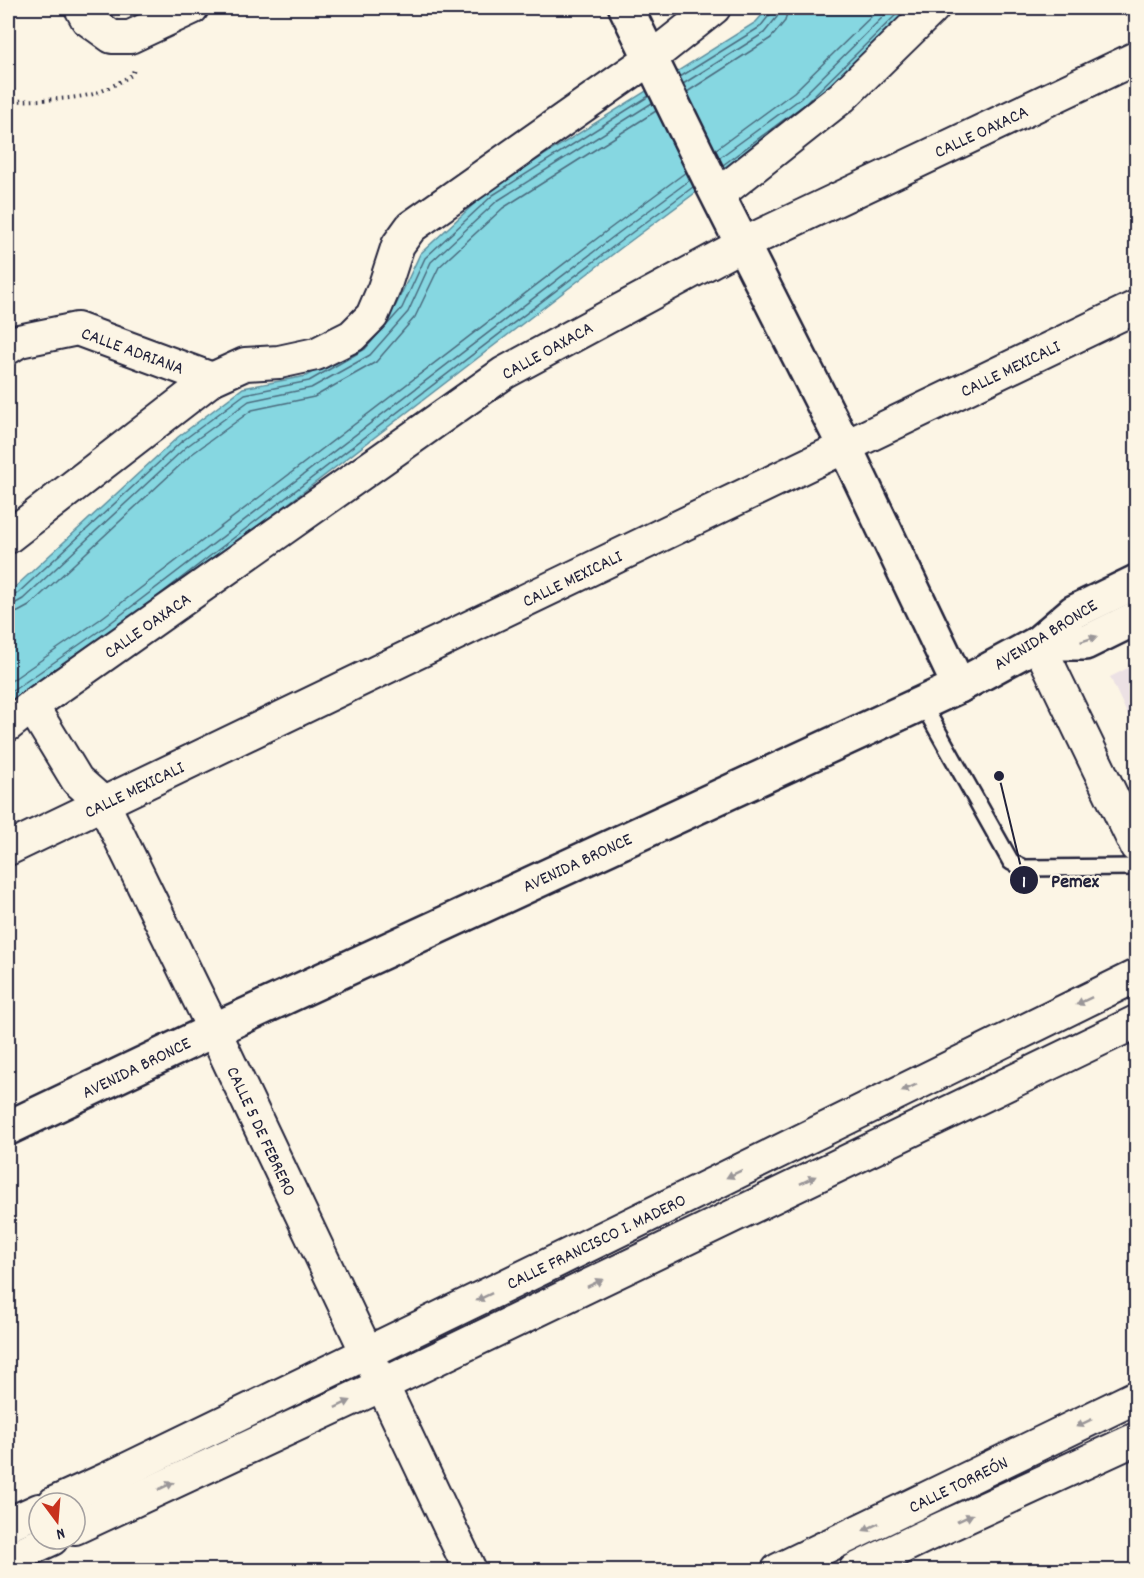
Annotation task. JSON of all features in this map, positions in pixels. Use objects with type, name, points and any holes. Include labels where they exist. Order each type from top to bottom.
[{"type":"main road","points":[[626,8],[845,447],[959,686]]},
{"type":"main road","name":"AVENIDA BRONCE","points":[[8,1128],[214,1030],[959,686],[1038,643],[1074,612],[1137,582]]},
{"type":"main road","points":[[1038,643],[1085,643],[1137,618]]},
{"type":"street","points":[[81,8],[87,20],[112,37],[130,37],[192,8]]},
{"type":"street","points":[[8,537],[212,379],[245,364],[279,362],[316,354],[352,336],[372,316],[398,245],[411,226],[654,64],[714,8]]},
{"type":"street","points":[[716,190],[842,97],[933,8]]},
{"type":"street","name":"CALLE OAXACA","points":[[8,725],[504,373],[743,244],[1137,58]]},
{"type":"street","name":"CALLE MEXICALI","points":[[8,849],[1137,307]]},
{"type":"street","name":"CALLE ADRIANA","points":[[11,335],[77,329],[212,379]]},
{"type":"street","points":[[1038,643],[1137,846]]},
{"type":"street","name":"CALLE 5 DE FEBRERO","points":[[32,706],[77,780],[103,803],[214,1030],[470,1570]]},
{"type":"street","name":"CALLE FRANCISCO I. MADERO","points":[[80,1491],[1137,976]]},
{"type":"street","points":[[1054,1016],[1072,1053]]},
{"type":"street","name":"CALLE FRANCISCO I. MADERO","points":[[87,1523],[382,1385],[1137,1022]]},
{"type":"street","points":[[544,1267],[561,1299]]},
{"type":"street","name":"CALLE TORREÓN","points":[[778,1570],[1137,1397]]},
{"type":"street","name":"CALLE TORREÓN","points":[[855,1570],[1137,1439]]},
{"type":"street","points":[[107,1479],[121,1507]]},
{"type":"street","points":[[912,1507],[925,1536]]},
{"type":"street","points":[[8,1524],[27,1515]]},
{"type":"street","points":[[8,1560],[27,1551]]},
{"type":"lane","points":[[922,703],[1011,862],[1024,868],[1137,867]]},
{"type":"path","points":[[8,100],[52,100],[91,95],[114,85],[132,75],[136,62],[130,37]]},
{"type":"shaded area","points":[[1136,664],[1136,733],[1110,677]]},
{"type":"water","points":[[768,8],[912,8],[808,109],[621,248],[113,638],[8,710],[8,592],[178,437],[243,388],[306,376],[361,344],[396,305],[420,254],[489,190],[756,22]]},
{"type":"place","name":"Pemex","points":[[999,776]]}]
